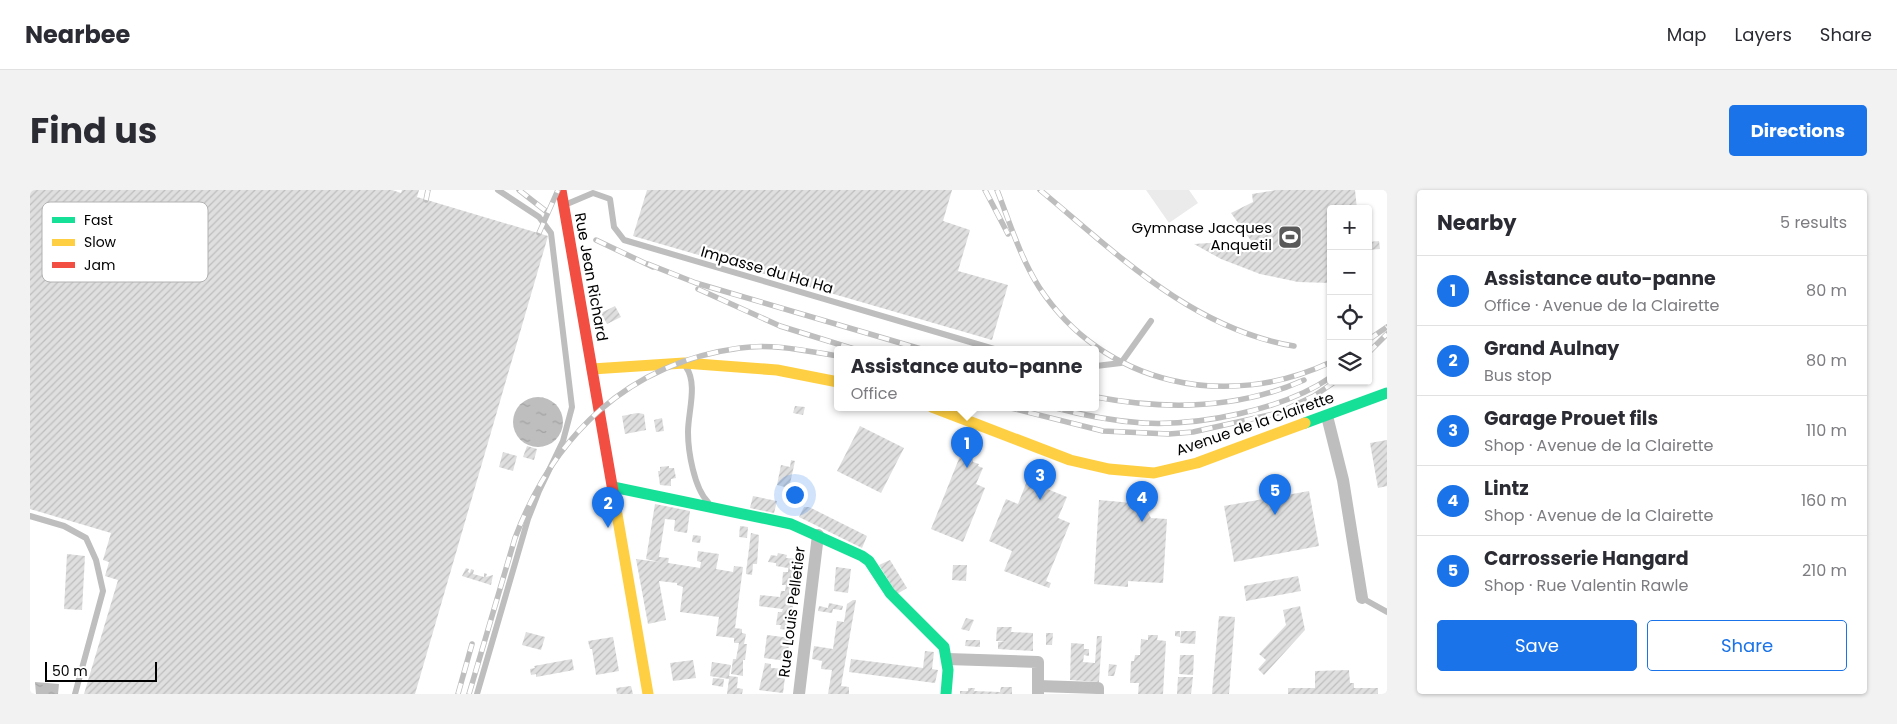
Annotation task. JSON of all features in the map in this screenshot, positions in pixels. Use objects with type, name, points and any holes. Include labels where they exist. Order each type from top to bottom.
[{"type":"street","name":"Rue Jean Richard","points":[[560,190],[648,694]]},
{"type":"street","points":[[592,369],[684,363],[777,370],[834,381]]},
{"type":"street","name":"Avenue de la Clairette","points":[[942,411],[1070,460],[1109,469],[1154,473],[1197,462],[1387,393]]},
{"type":"street","points":[[1327,416],[1342,480],[1362,598]]},
{"type":"street","points":[[613,487],[716,510],[791,524],[862,556],[869,561],[890,593],[905,610],[938,639],[947,653],[946,694]]},
{"type":"street","name":"Rue Louis Pelletier","points":[[799,694],[818,535]]},
{"type":"street","points":[[947,659],[1038,662],[1038,690],[1098,688],[1098,694]]},
{"type":"lane","points":[[477,694],[528,519],[539,491],[563,442],[572,407],[551,233],[539,217],[498,190]]},
{"type":"lane","name":"Impasse du Ha Ha","points":[[563,206],[593,193],[610,199],[614,227],[624,240],[984,346]]},
{"type":"lane","points":[[1099,366],[1121,363],[1152,321]]},
{"type":"lane","points":[[684,363],[690,373],[688,433],[695,477],[704,498],[716,510]]},
{"type":"lane","points":[[30,516],[64,526],[86,538],[96,560],[103,591],[75,694]]},
{"type":"lane","points":[[1362,598],[1387,612]]},
{"type":"shaded area","points":[[1146,190],[1189,190],[1198,203],[1169,223]]},
{"type":"water","points":[[538,397],[547,399],[558,408],[563,422],[561,431],[552,442],[538,447],[529,445],[518,436],[513,422],[515,413],[524,402]]},
{"type":"water","points":[[35,682],[59,684],[58,694],[36,694]]},
{"type":"building","points":[[30,190],[392,190],[401,193],[402,190],[419,190],[417,197],[548,236],[415,694],[84,694],[118,580],[105,576],[109,562],[103,560],[111,533],[30,509]]},
{"type":"building","points":[[647,190],[952,190],[943,221],[970,230],[958,271],[1008,285],[992,340],[633,236]]},
{"type":"building","name":"Gymnase Jacques Anquetil","points":[[1277,190],[1355,190],[1357,205],[1327,205],[1327,283],[1298,282],[1260,274],[1221,259],[1194,244],[1225,242],[1229,246],[1252,242],[1231,213],[1253,202],[1252,194]]},
{"type":"building","points":[[1379,241],[1380,249],[1372,250],[1372,242]]},
{"type":"building","points":[[615,306],[621,317],[607,324],[601,313]]},
{"type":"building","points":[[795,406],[805,407],[803,415],[793,413]]},
{"type":"building","points":[[637,413],[644,414],[646,430],[625,434],[622,416]]},
{"type":"building","points":[[662,418],[664,431],[656,432],[654,420]]},
{"type":"building","points":[[860,426],[904,448],[881,493],[837,471]]},
{"type":"building","points":[[1387,440],[1387,486],[1378,488],[1370,443]]},
{"type":"building","points":[[527,446],[537,449],[534,460],[523,457]]},
{"type":"building","points":[[503,452],[517,456],[513,471],[499,467]]},
{"type":"building","points":[[960,456],[973,459],[973,462],[983,468],[976,484],[985,488],[963,542],[931,529]]},
{"type":"building","points":[[791,460],[795,461],[789,488],[777,485],[781,465],[790,467]]},
{"type":"building","points":[[669,466],[669,468],[674,468],[676,478],[671,479],[671,486],[660,485],[658,471],[660,471],[660,467]]},
{"type":"building","points":[[1027,481],[1067,497],[1058,518],[1070,523],[1046,581],[1051,583],[1049,588],[1004,571],[1012,551],[989,541],[1006,499],[1018,504]]},
{"type":"building","points":[[1309,491],[1319,546],[1234,562],[1224,506]]},
{"type":"building","points":[[753,496],[777,501],[774,513],[750,508]]},
{"type":"building","points":[[1099,500],[1144,504],[1144,509],[1146,509],[1151,518],[1167,519],[1163,583],[1128,581],[1128,587],[1094,584]]},
{"type":"building","points":[[655,504],[690,511],[687,533],[674,531],[675,520],[665,519],[659,557],[669,558],[668,563],[700,568],[701,562],[697,561],[698,551],[719,554],[716,569],[733,572],[734,566],[743,567],[735,628],[742,629],[742,633],[746,634],[744,644],[747,644],[745,660],[743,660],[743,676],[731,674],[733,659],[736,659],[739,643],[734,643],[734,638],[716,636],[719,617],[680,612],[683,587],[677,585],[677,583],[659,581],[666,620],[648,624],[636,559],[659,562],[646,559]]},
{"type":"building","points":[[804,507],[809,507],[867,536],[862,548],[799,517]]},
{"type":"building","points":[[740,526],[748,527],[747,538],[739,537]]},
{"type":"building","points":[[751,533],[759,535],[757,564],[753,564],[752,575],[746,574]]},
{"type":"building","points":[[693,535],[701,536],[700,543],[692,542]]},
{"type":"building","points":[[778,553],[787,555],[786,558],[799,559],[790,630],[780,629],[781,625],[776,625],[778,612],[782,612],[783,609],[759,606],[760,595],[780,597],[781,591],[785,591],[786,585],[782,585],[783,572],[788,572],[788,568],[776,566],[776,563],[768,562],[771,555],[777,556]]},
{"type":"building","points":[[67,554],[85,556],[82,610],[64,609]]},
{"type":"building","points":[[890,560],[907,588],[897,594],[879,565]]},
{"type":"building","points":[[953,565],[967,565],[966,581],[952,580]]},
{"type":"building","points":[[836,567],[851,569],[848,593],[834,591]]},
{"type":"building","points":[[466,568],[469,569],[468,572],[470,573],[471,569],[474,570],[473,574],[484,577],[484,573],[487,574],[486,577],[493,575],[491,585],[462,576]]},
{"type":"building","points":[[1298,576],[1301,591],[1246,601],[1244,586]]},
{"type":"building","points":[[856,600],[841,686],[849,687],[849,694],[828,694],[832,670],[821,669],[822,661],[812,659],[814,646],[833,649],[837,621],[844,622],[847,604]]},
{"type":"building","points":[[829,603],[843,606],[842,610],[833,609],[832,613],[818,611],[819,606],[828,608]]},
{"type":"building","points":[[1300,606],[1305,630],[1264,675],[1258,669],[1266,660],[1259,654],[1286,625],[1283,610]]},
{"type":"building","points":[[1219,616],[1235,617],[1229,694],[1212,694]]},
{"type":"building","points":[[966,618],[974,620],[969,631],[961,629]]},
{"type":"building","points":[[997,627],[1012,627],[1011,632],[1033,633],[1033,651],[998,649],[998,642],[1006,641],[996,641]]},
{"type":"building","points":[[1175,631],[1180,631],[1180,637],[1175,636]]},
{"type":"building","points":[[1181,631],[1196,631],[1195,644],[1180,643]]},
{"type":"building","points":[[526,632],[545,637],[541,650],[522,645]]},
{"type":"building","points":[[1046,633],[1053,633],[1052,645],[1046,645]]},
{"type":"building","points":[[767,635],[790,638],[787,661],[764,658]]},
{"type":"building","points":[[1148,635],[1158,635],[1157,640],[1166,641],[1163,694],[1138,694],[1139,683],[1130,683],[1131,661],[1134,661],[1135,655],[1140,655],[1141,639],[1148,640]]},
{"type":"building","points":[[1097,636],[1102,636],[1099,682],[1070,680],[1071,643],[1084,644],[1084,649],[1089,649],[1089,656],[1084,655],[1083,662],[1095,663]]},
{"type":"building","points":[[613,637],[619,671],[596,675],[592,649],[590,649],[588,641]]},
{"type":"building","points":[[966,640],[980,640],[980,647],[965,646]]},
{"type":"building","points":[[925,651],[934,652],[932,669],[938,670],[935,683],[849,672],[851,659],[923,668]]},
{"type":"building","points":[[1180,655],[1194,655],[1193,675],[1179,674]]},
{"type":"building","points":[[572,659],[574,670],[536,677],[536,674],[531,675],[530,669],[535,668],[534,666]]},
{"type":"building","points":[[693,660],[696,678],[673,681],[670,663]]},
{"type":"building","points":[[712,662],[731,665],[729,676],[738,677],[737,688],[743,689],[742,694],[727,694],[729,679],[710,676]]},
{"type":"building","points":[[765,663],[771,664],[771,668],[786,669],[783,693],[759,690]]},
{"type":"building","points":[[1109,664],[1117,665],[1114,676],[1108,676]]},
{"type":"building","points":[[1349,670],[1350,683],[1354,683],[1354,688],[1378,688],[1378,694],[1288,694],[1288,688],[1315,688],[1315,671]]},
{"type":"building","points":[[1178,677],[1193,677],[1191,694],[1177,694]]},
{"type":"building","points":[[713,678],[724,679],[723,687],[712,685]]},
{"type":"building","points":[[631,686],[633,694],[617,694],[616,688]]},
{"type":"building","points":[[1001,687],[1012,687],[1012,694],[960,694],[960,691],[968,691],[968,688],[975,688],[974,691],[1000,692]]},
{"type":"railway","points":[[426,200],[428,190]]},
{"type":"railway","points":[[519,190],[547,212]]},
{"type":"railway","points":[[539,233],[558,190]]},
{"type":"railway","points":[[985,190],[1008,234]]},
{"type":"railway","points":[[997,190],[1032,276],[1066,321],[1096,346]]},
{"type":"railway","points":[[1040,190],[1127,263],[1189,306],[1222,323],[1257,337],[1294,346]]},
{"type":"railway","points":[[596,240],[653,267]]},
{"type":"railway","points":[[648,264],[696,283],[911,346]]},
{"type":"railway","points":[[698,289],[780,326],[844,346]]},
{"type":"railway","points":[[1372,337],[1387,327]]},
{"type":"railway","points":[[1372,349],[1387,334]]},
{"type":"railway","points":[[469,694],[515,538],[531,501],[551,467],[574,437],[600,410],[630,388],[663,370],[700,356],[740,348],[764,346],[834,355]]},
{"type":"railway","points":[[1099,348],[1133,367],[1170,380],[1210,386],[1251,385],[1291,377],[1327,364]]},
{"type":"railway","points":[[1099,397],[1148,404],[1175,405],[1228,402],[1279,390],[1304,380]]},
{"type":"railway","points":[[1067,411],[1131,422],[1189,422],[1240,414],[1266,407],[1290,399],[1327,380]]},
{"type":"railway","points":[[1023,411],[1103,431],[1169,434],[1193,432],[1278,413],[1314,396],[1330,385]]},
{"type":"railway","points":[[458,694],[472,644]]},
{"type":"traffic: fast","points":[[1305,423],[1387,393]]},
{"type":"traffic: fast","points":[[613,487],[791,524],[862,556],[869,561],[890,593],[944,647],[948,670],[946,694]]},
{"type":"traffic: slow","points":[[592,369],[684,363],[777,370],[834,381]]},
{"type":"traffic: slow","points":[[942,411],[1070,460],[1109,469],[1154,473],[1197,463],[1305,423]]},
{"type":"traffic: slow","points":[[614,497],[648,694]]},
{"type":"traffic: jam","points":[[561,190],[614,497]]},
{"type":"place","name":"Gymnase Jacques Anquetil","points":[[1290,237]]},
{"type":"place","name":"Assistance auto-panne","points":[[967,468]]},
{"type":"place","name":"Garage Prouet fils","points":[[1040,500]]},
{"type":"place","name":"Carrosserie Hangard","points":[[1275,515]]},
{"type":"place","name":"Lintz","points":[[1142,522]]},
{"type":"place","name":"Grand Aulnay","points":[[608,528]]}]
